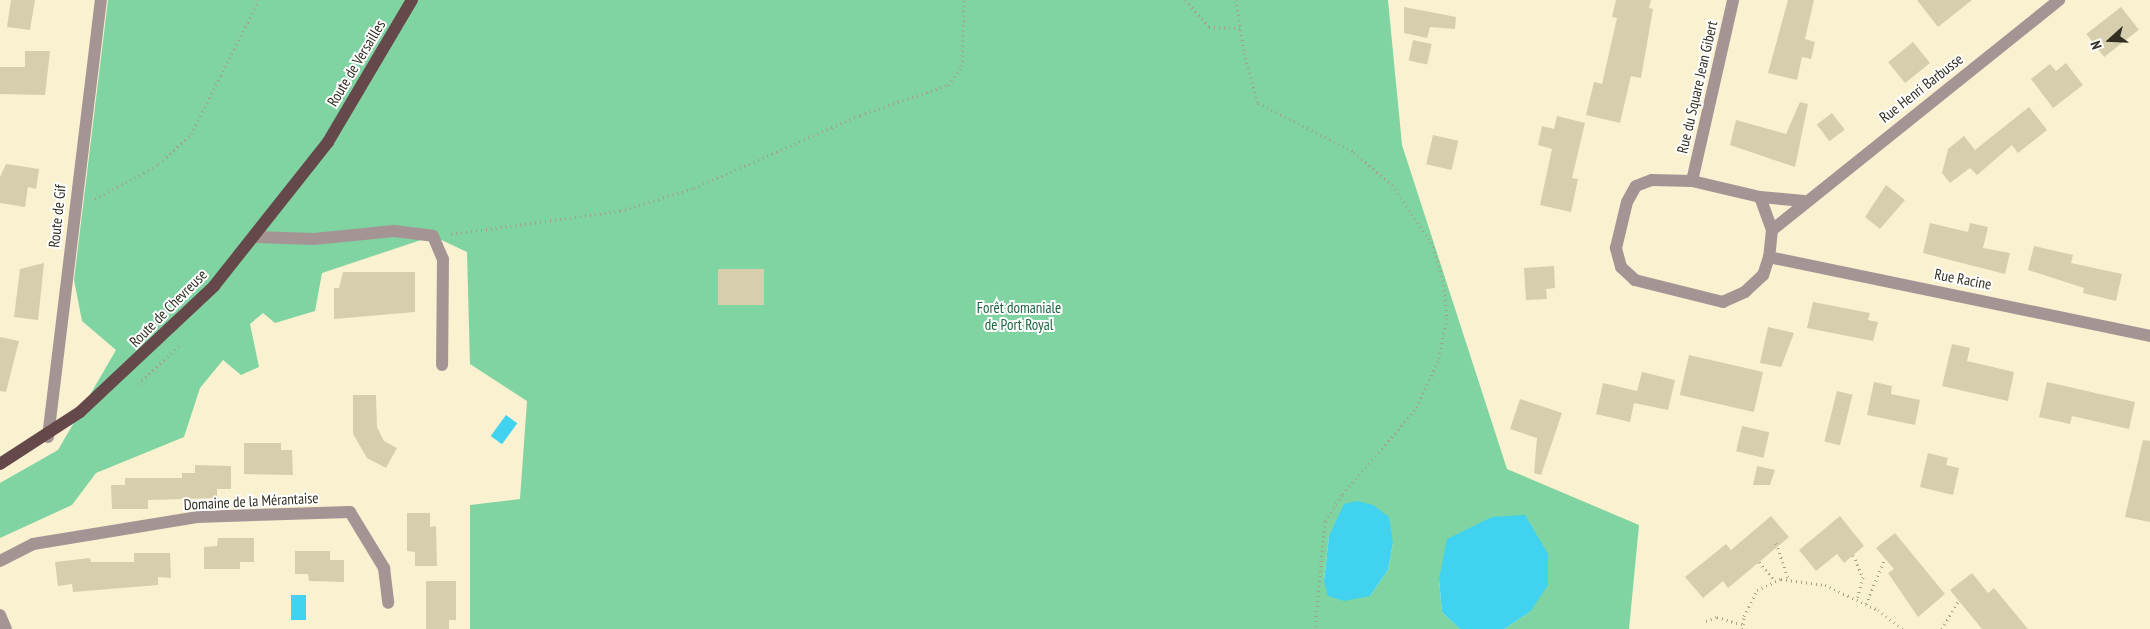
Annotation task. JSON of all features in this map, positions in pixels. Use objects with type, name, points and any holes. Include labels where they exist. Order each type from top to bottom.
[{"type":"main road","name":"Route de Versailles","points":[[328,142],[412,0]]},
{"type":"main road","name":"Route de Chevreuse","points":[[0,464],[48,437],[144,357],[257,236],[328,142]]},
{"type":"street","name":"Route de Gif","points":[[48,437],[74,210],[101,0]]},
{"type":"street","name":"Rue du Square Jean Gibert","points":[[1692,181],[1733,0]]},
{"type":"street","name":"Rue Henri Barbusse","points":[[1772,230],[1804,201],[2059,0]]},
{"type":"street","points":[[1760,197],[1772,230],[1769,257],[1763,275],[1745,292],[1723,302],[1635,280],[1621,267],[1616,248],[1627,202],[1636,186],[1652,180],[1692,181],[1760,197],[1804,201]]},
{"type":"street","points":[[257,236],[314,239],[394,231],[433,236],[443,259],[442,365]]},
{"type":"street","name":"Rue Racine","points":[[1769,257],[2150,336]]},
{"type":"street","name":"Domaine de la Mérantaise","points":[[0,561],[33,544],[197,517],[350,512],[384,568],[388,603]]},
{"type":"street","points":[[0,615],[6,629]]},
{"type":"path","points":[[74,210],[160,164],[191,134],[259,0]]},
{"type":"path","points":[[433,236],[620,211],[694,188],[860,115],[948,86],[962,66],[964,0]]},
{"type":"path","points":[[1185,0],[1209,27],[1240,28]]},
{"type":"path","points":[[1236,0],[1240,28],[1258,104],[1354,152],[1392,185],[1431,242],[1443,280],[1447,318],[1438,360],[1415,410],[1342,495],[1326,521],[1314,629]]},
{"type":"path","points":[[1776,543],[1789,580]]},
{"type":"path","points":[[1853,555],[1863,577],[1858,600]]},
{"type":"path","points":[[1866,604],[1885,558]]},
{"type":"path","points":[[1760,562],[1774,580]]},
{"type":"path","points":[[1706,621],[1717,617],[1743,627],[1757,590],[1774,580],[1789,580],[1825,585],[1866,604],[1903,629]]},
{"type":"path","points":[[1942,629],[1959,600]]},
{"type":"green space","name":"Forêt domaniale de Port Royal","points":[[108,0],[1388,0],[1402,145],[1507,469],[1639,525],[1629,629],[1504,629],[1530,612],[1439,580],[1442,612],[1460,629],[470,629],[470,505],[520,499],[527,401],[470,364],[467,252],[433,236],[322,273],[315,311],[275,323],[263,313],[250,324],[259,367],[241,375],[223,360],[200,388],[184,437],[96,473],[72,505],[0,538],[0,483],[58,450],[116,350],[82,321],[74,280]],"holes":[[[1329,536],[1393,543],[1388,570],[1370,596],[1324,580]]]},
{"type":"water","points":[[506,415],[517,423],[502,444],[491,436]]},
{"type":"water","points":[[1357,501],[1373,505],[1389,517],[1393,543],[1388,570],[1370,596],[1344,601],[1328,596],[1324,581],[1329,536],[1344,504]]},
{"type":"water","points":[[1525,515],[1548,554],[1548,585],[1530,612],[1504,629],[1460,629],[1442,612],[1439,580],[1447,539],[1492,517]]},
{"type":"water","points":[[291,595],[306,595],[306,620],[291,620]]},
{"type":"building","points":[[11,0],[35,0],[30,30],[7,27]]},
{"type":"building","points":[[1616,0],[1651,0],[1649,8],[1653,9],[1641,78],[1631,76],[1620,123],[1586,115],[1594,82],[1602,84],[1617,18],[1612,17]]},
{"type":"building","points":[[1788,0],[1814,0],[1805,39],[1815,42],[1811,59],[1802,57],[1797,80],[1768,73]]},
{"type":"building","points":[[1917,0],[1972,0],[1938,27]]},
{"type":"building","points":[[1404,7],[1456,17],[1455,29],[1430,27],[1427,38],[1404,33]]},
{"type":"building","points":[[2121,7],[2139,30],[2104,57],[2086,34]]},
{"type":"building","points":[[1413,40],[1432,44],[1427,64],[1409,61]]},
{"type":"building","points":[[1913,42],[1930,63],[1905,83],[1888,62]]},
{"type":"building","points":[[25,51],[50,51],[45,95],[0,94],[0,67],[25,67]]},
{"type":"building","points":[[2066,63],[2083,85],[2053,108],[2031,79],[2050,64],[2056,71]]},
{"type":"building","points":[[1800,102],[1808,104],[1795,167],[1730,145],[1736,120],[1786,134]]},
{"type":"building","points":[[2029,107],[2047,130],[2018,153],[2012,145],[1977,175],[1970,168],[1950,183],[1942,173],[1948,149],[1964,136],[1975,150]]},
{"type":"building","points":[[1832,113],[1845,130],[1829,141],[1817,124]]},
{"type":"building","points":[[1557,116],[1585,123],[1572,178],[1578,179],[1571,212],[1540,205],[1552,149],[1538,145],[1542,126],[1554,129]]},
{"type":"building","points":[[1433,135],[1458,141],[1452,170],[1426,164]]},
{"type":"building","points":[[6,164],[39,169],[36,189],[28,187],[25,207],[0,203],[0,177]]},
{"type":"building","points":[[1886,185],[1905,200],[1880,229],[1865,217]]},
{"type":"building","points":[[1930,223],[1968,232],[1970,223],[1988,227],[1983,248],[2010,253],[2005,274],[1923,253]]},
{"type":"building","points":[[2034,246],[2073,255],[2071,263],[2122,274],[2116,301],[2083,293],[2084,288],[2028,270]]},
{"type":"building","points":[[44,263],[38,320],[14,317],[20,269]]},
{"type":"building","points":[[1554,266],[1555,288],[1546,289],[1547,299],[1526,300],[1524,268]]},
{"type":"building","points":[[718,269],[764,269],[764,305],[718,305]]},
{"type":"building","points":[[343,272],[415,272],[415,312],[334,319],[334,288],[339,288]]},
{"type":"building","points":[[1813,302],[1870,313],[1868,320],[1878,322],[1873,341],[1807,328]]},
{"type":"building","points":[[1768,327],[1794,333],[1781,367],[1760,363]]},
{"type":"building","points":[[0,337],[19,341],[6,392],[0,391]]},
{"type":"building","points":[[1952,344],[1970,348],[1967,361],[2014,372],[2008,401],[1942,386]]},
{"type":"building","points":[[1689,355],[1763,372],[1754,412],[1680,395]]},
{"type":"building","points":[[1642,372],[1675,380],[1668,410],[1634,403],[1630,422],[1596,414],[1603,383],[1637,391]]},
{"type":"building","points":[[1874,382],[1892,386],[1891,394],[1920,400],[1915,425],[1867,415]]},
{"type":"building","points":[[2047,382],[2135,402],[2129,429],[2072,416],[2070,424],[2039,417]]},
{"type":"building","points":[[1837,391],[1853,395],[1840,445],[1824,441]]},
{"type":"building","points":[[353,395],[376,395],[377,427],[384,441],[397,448],[386,468],[367,458],[353,434]]},
{"type":"building","points":[[1520,399],[1562,413],[1541,475],[1534,473],[1537,438],[1510,429]]},
{"type":"building","points":[[1742,426],[1769,432],[1763,458],[1736,451]]},
{"type":"building","points":[[2143,440],[2150,441],[2150,522],[2125,517]]},
{"type":"building","points":[[244,443],[281,443],[281,450],[292,450],[293,475],[244,474]]},
{"type":"building","points":[[1928,453],[1948,458],[1946,465],[1959,468],[1953,495],[1920,487]]},
{"type":"building","points":[[195,465],[231,466],[231,489],[217,489],[217,498],[148,500],[148,509],[112,509],[111,485],[125,485],[125,478],[182,478],[182,473],[195,473]]},
{"type":"building","points":[[1757,466],[1775,470],[1770,485],[1753,485]]},
{"type":"building","points":[[407,513],[430,513],[430,527],[436,526],[437,566],[415,566],[415,552],[407,551]]},
{"type":"building","points":[[1771,516],[1789,537],[1728,588],[1723,581],[1703,598],[1685,577],[1726,544],[1731,550]]},
{"type":"building","points":[[1840,516],[1864,546],[1844,563],[1837,554],[1816,571],[1799,550]]},
{"type":"building","points":[[1895,533],[1945,594],[1918,617],[1888,573],[1894,569],[1876,548]]},
{"type":"building","points":[[218,538],[254,538],[254,562],[240,562],[240,569],[204,569],[204,547],[217,546]]},
{"type":"building","points":[[295,551],[330,551],[330,560],[344,560],[344,582],[309,581],[308,574],[295,574]]},
{"type":"building","points":[[134,553],[170,553],[171,578],[158,577],[158,585],[73,592],[72,584],[58,586],[55,562],[90,558],[91,562],[134,562]]},
{"type":"building","points":[[1972,573],[1988,593],[1994,588],[2028,629],[1982,629],[1950,590]]},
{"type":"building","points":[[426,581],[456,581],[456,620],[449,620],[449,629],[426,629]]}]
